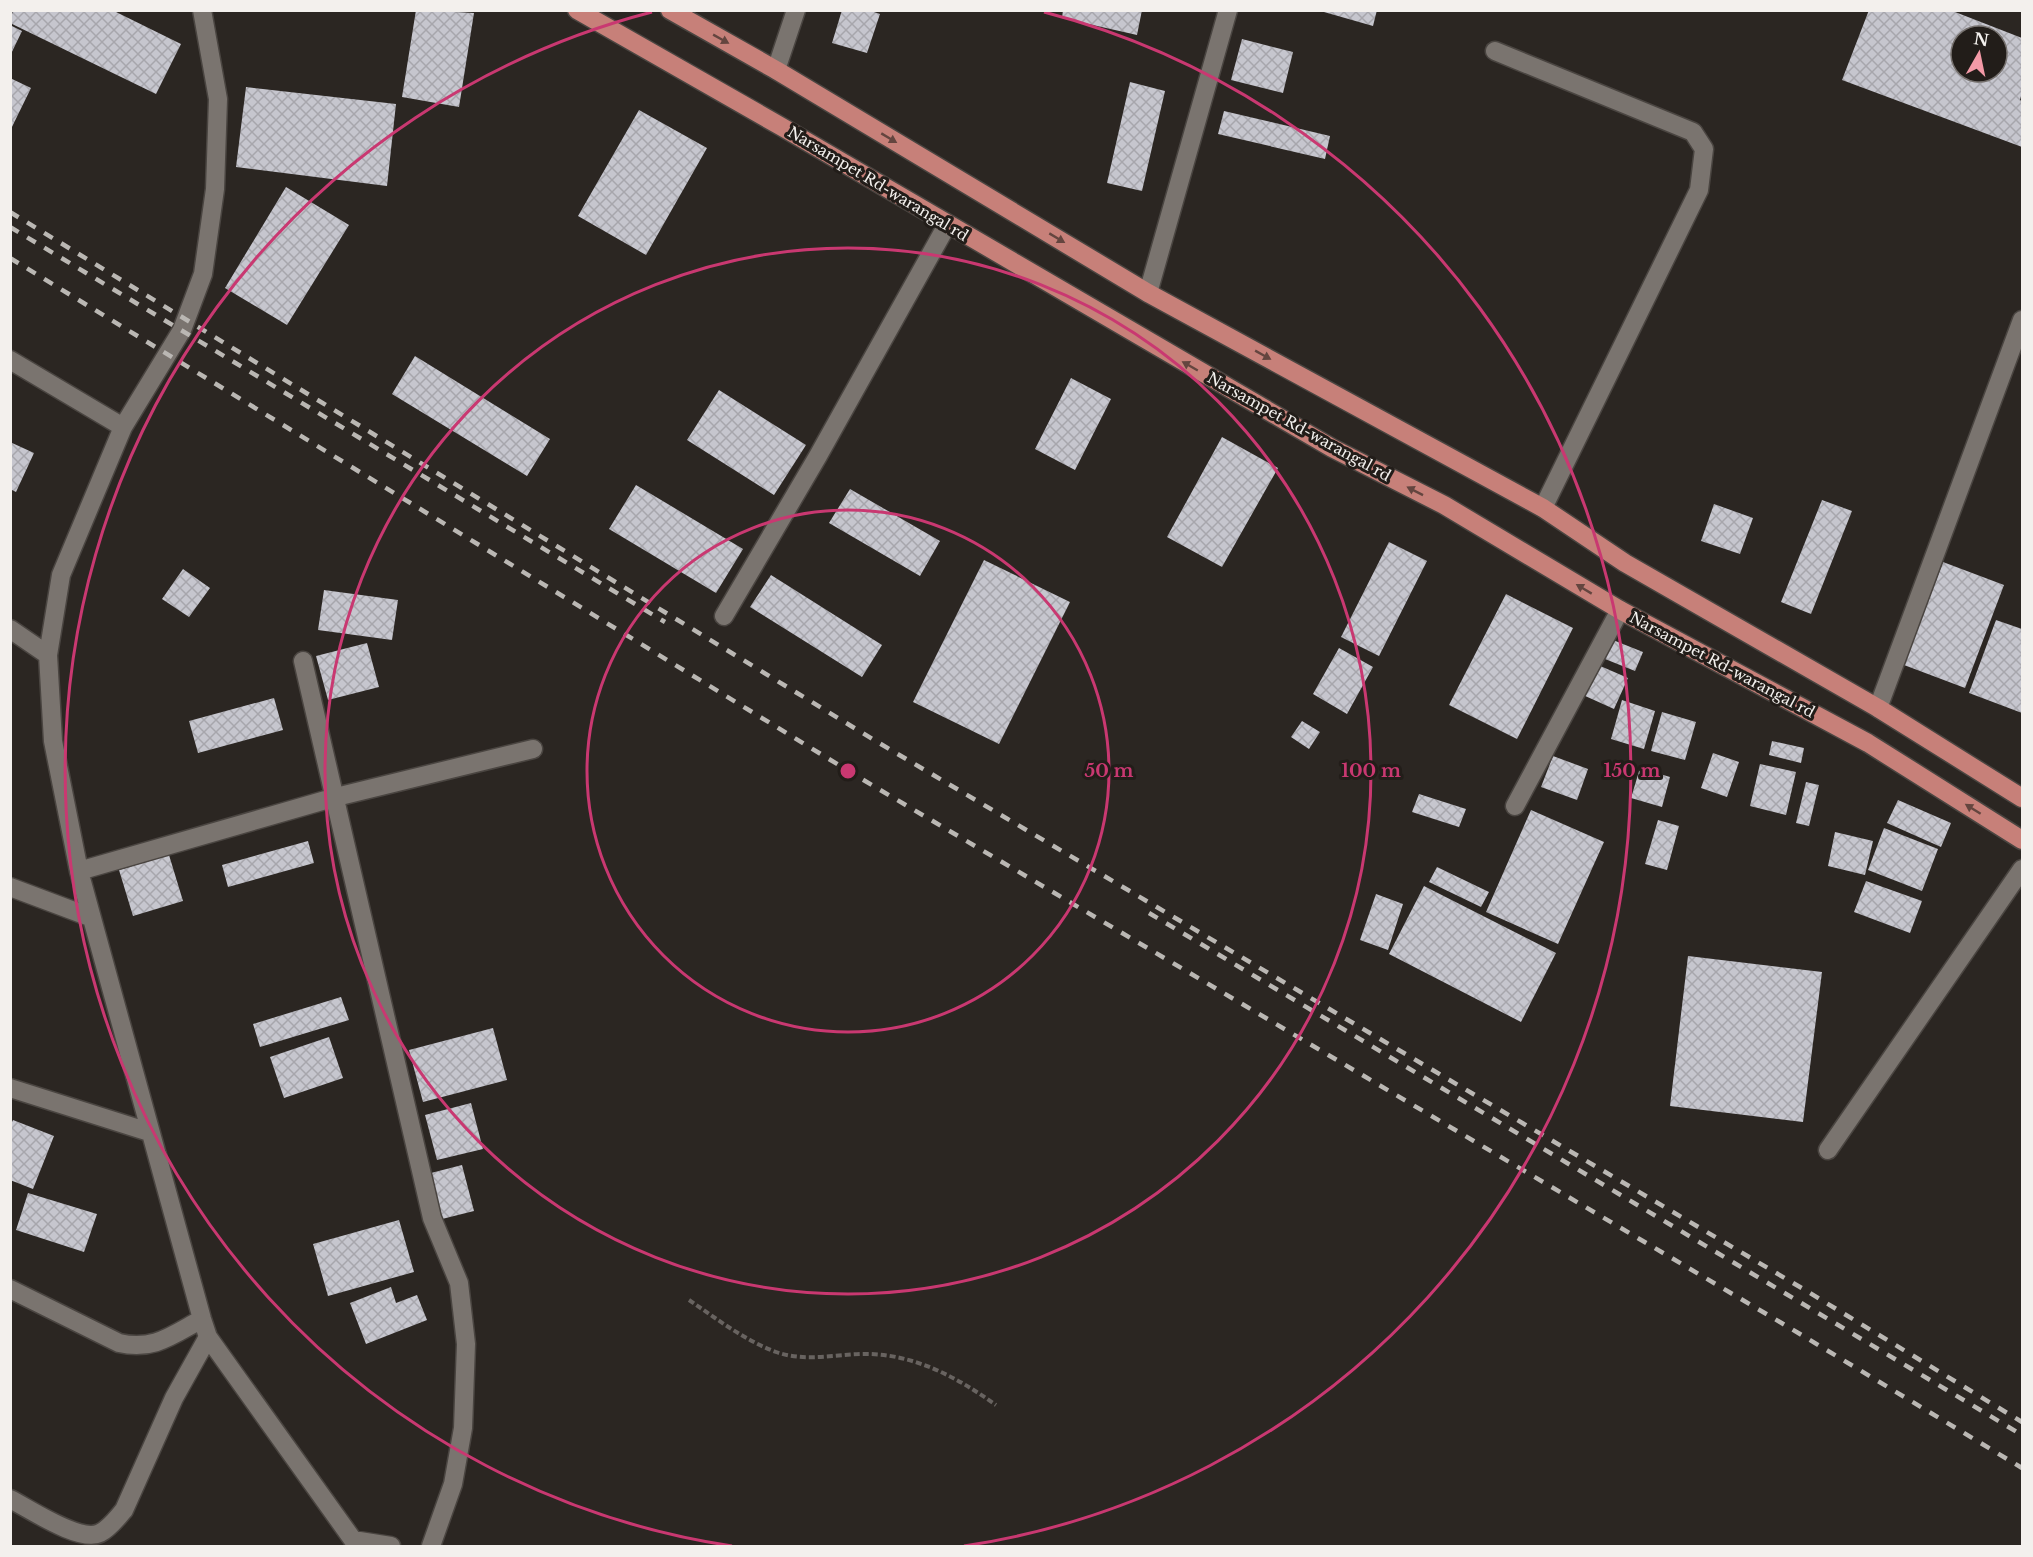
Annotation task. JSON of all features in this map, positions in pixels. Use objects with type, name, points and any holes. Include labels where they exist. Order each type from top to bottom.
[{"type":"main road","name":"Narsampet Rd-warangal rd","points":[[577,10],[1332,448],[1444,505],[1620,610],[1868,743],[2022,840]]},
{"type":"main road","points":[[670,10],[776,70],[1148,292],[1543,508],[1625,563],[1878,708],[2022,798]]},
{"type":"street","points":[[202,10],[218,99],[215,189],[203,274],[182,330],[123,427],[61,575],[48,655],[53,741],[90,917],[208,1337],[353,1544],[391,1546]]},
{"type":"street","points":[[776,70],[796,10]]},
{"type":"street","points":[[1148,292],[1228,10]]},
{"type":"street","points":[[1495,51],[1693,132],[1704,149],[1699,190],[1543,508]]},
{"type":"street","points":[[724,616],[818,456],[947,225]]},
{"type":"street","points":[[1878,708],[2022,320]]},
{"type":"street","points":[[10,360],[123,427]]},
{"type":"street","points":[[1515,806],[1620,610]]},
{"type":"street","points":[[10,629],[48,655]]},
{"type":"street","points":[[303,661],[432,1218],[459,1283],[466,1344],[464,1428],[453,1484],[430,1546]]},
{"type":"street","points":[[79,871],[336,797],[533,749]]},
{"type":"street","points":[[1828,1150],[2022,869]]},
{"type":"street","points":[[10,886],[90,917]]},
{"type":"street","points":[[10,1088],[149,1132]]},
{"type":"street","points":[[10,1289],[119,1343],[137,1347],[154,1345],[202,1319]]},
{"type":"street","points":[[10,1499],[80,1535],[99,1534],[113,1523],[124,1510],[174,1398],[208,1337]]},
{"type":"path","points":[[689,1300],[749,1340],[778,1352],[828,1358],[869,1354],[902,1357],[946,1373],[996,1405]]},
{"type":"building","points":[[13,10],[112,10],[181,44],[156,94],[10,23]]},
{"type":"building","points":[[416,10],[474,13],[459,107],[402,97]]},
{"type":"building","points":[[842,10],[868,10],[880,14],[867,53],[832,43]]},
{"type":"building","points":[[1063,10],[1142,10],[1137,35],[1062,18]]},
{"type":"building","points":[[1317,10],[1377,10],[1373,26]]},
{"type":"building","points":[[1869,10],[1950,10],[1986,24],[1949,24],[1949,84],[2009,84],[2009,33],[2022,38],[2020,100],[2022,101],[2022,147],[1842,80]]},
{"type":"building","points":[[10,25],[22,31],[10,56]]},
{"type":"building","points":[[1242,39],[1293,52],[1283,93],[1231,80]]},
{"type":"building","points":[[10,78],[31,88],[10,131]]},
{"type":"building","points":[[1130,82],[1165,91],[1142,191],[1107,183]]},
{"type":"building","points":[[246,87],[396,104],[387,186],[236,167]]},
{"type":"building","points":[[639,110],[707,148],[646,255],[578,216]]},
{"type":"building","points":[[1224,111],[1330,136],[1325,159],[1218,134]]},
{"type":"building","points":[[286,187],[349,225],[287,325],[225,288]]},
{"type":"building","points":[[415,356],[550,439],[527,476],[392,394]]},
{"type":"building","points":[[1071,378],[1111,399],[1075,470],[1035,449]]},
{"type":"building","points":[[719,390],[806,445],[774,495],[687,440]]},
{"type":"building","points":[[1222,437],[1278,468],[1222,567],[1167,537]]},
{"type":"building","points":[[10,442],[34,453],[16,492],[10,489]]},
{"type":"building","points":[[636,485],[743,549],[716,593],[609,529]]},
{"type":"building","points":[[850,489],[940,541],[920,576],[829,523]]},
{"type":"building","points":[[1822,500],[1852,511],[1811,614],[1781,602]]},
{"type":"building","points":[[1714,504],[1753,518],[1740,554],[1701,541]]},
{"type":"building","points":[[1389,542],[1427,561],[1379,656],[1341,637]]},
{"type":"building","points":[[984,560],[1070,602],[999,744],[913,702]]},
{"type":"building","points":[[1943,562],[2004,585],[1965,688],[1904,665]]},
{"type":"building","points":[[183,569],[210,588],[189,617],[162,599]]},
{"type":"building","points":[[771,575],[882,645],[862,677],[750,607]]},
{"type":"building","points":[[324,590],[398,600],[392,640],[318,630]]},
{"type":"building","points":[[1506,594],[1573,628],[1517,739],[1449,705]]},
{"type":"building","points":[[1996,620],[2022,629],[2022,713],[1969,693]]},
{"type":"building","points":[[1608,638],[1643,652],[1635,671],[1600,657]]},
{"type":"building","points":[[367,643],[379,687],[328,700],[316,656]]},
{"type":"building","points":[[1339,648],[1373,667],[1347,714],[1313,694]]},
{"type":"building","points":[[1598,665],[1628,678],[1614,709],[1583,695]]},
{"type":"building","points":[[274,698],[283,730],[198,753],[189,721]]},
{"type":"building","points":[[1622,700],[1655,711],[1644,749],[1611,739]]},
{"type":"building","points":[[1662,712],[1696,722],[1685,760],[1651,751]]},
{"type":"building","points":[[1302,721],[1320,732],[1309,749],[1291,737]]},
{"type":"building","points":[[1772,741],[1804,748],[1801,763],[1769,755]]},
{"type":"building","points":[[1713,753],[1739,762],[1727,797],[1701,788]]},
{"type":"building","points":[[1553,756],[1588,769],[1577,800],[1541,787]]},
{"type":"building","points":[[1760,764],[1796,772],[1786,815],[1750,806]]},
{"type":"building","points":[[1640,768],[1670,777],[1662,807],[1631,798]]},
{"type":"building","points":[[1806,782],[1819,785],[1809,826],[1796,823]]},
{"type":"building","points":[[1419,794],[1466,809],[1459,827],[1412,812]]},
{"type":"building","points":[[1898,800],[1951,823],[1941,847],[1887,823]]},
{"type":"building","points":[[1531,810],[1604,842],[1558,944],[1486,912]]},
{"type":"building","points":[[1658,820],[1679,826],[1667,870],[1645,864]]},
{"type":"building","points":[[1884,828],[1938,849],[1922,891],[1868,870]]},
{"type":"building","points":[[1835,832],[1873,841],[1865,875],[1828,866]]},
{"type":"building","points":[[308,841],[314,863],[228,887],[222,865]]},
{"type":"building","points":[[169,855],[183,901],[133,916],[119,870]]},
{"type":"building","points":[[1437,867],[1489,892],[1481,907],[1429,882]]},
{"type":"building","points":[[1866,881],[1922,901],[1910,933],[1854,912]]},
{"type":"building","points":[[1424,886],[1556,953],[1521,1022],[1389,954]]},
{"type":"building","points":[[1376,894],[1403,904],[1388,950],[1360,940]]},
{"type":"building","points":[[1688,956],[1822,972],[1803,1122],[1670,1106]]},
{"type":"building","points":[[341,997],[349,1020],[260,1047],[253,1024]]},
{"type":"building","points":[[493,1028],[507,1080],[423,1102],[409,1050]]},
{"type":"building","points":[[329,1037],[343,1078],[284,1098],[270,1057]]},
{"type":"building","points":[[471,1103],[483,1149],[437,1160],[425,1115]]},
{"type":"building","points":[[13,1120],[54,1136],[33,1189],[10,1180],[10,1126]]},
{"type":"building","points":[[462,1165],[474,1211],[442,1219],[431,1173]]},
{"type":"building","points":[[28,1193],[97,1214],[84,1252],[16,1230]]},
{"type":"building","points":[[399,1220],[414,1272],[328,1296],[313,1244]]},
{"type":"building","points":[[391,1287],[396,1303],[417,1295],[427,1320],[366,1344],[350,1303]]},
{"type":"railway","points":[[10,212],[874,740],[1805,1290],[2022,1422]]},
{"type":"railway","points":[[10,227],[665,622]]},
{"type":"railway","points":[[10,258],[860,778],[1790,1328],[2022,1468]]},
{"type":"railway","points":[[1149,913],[2022,1435]]}]
